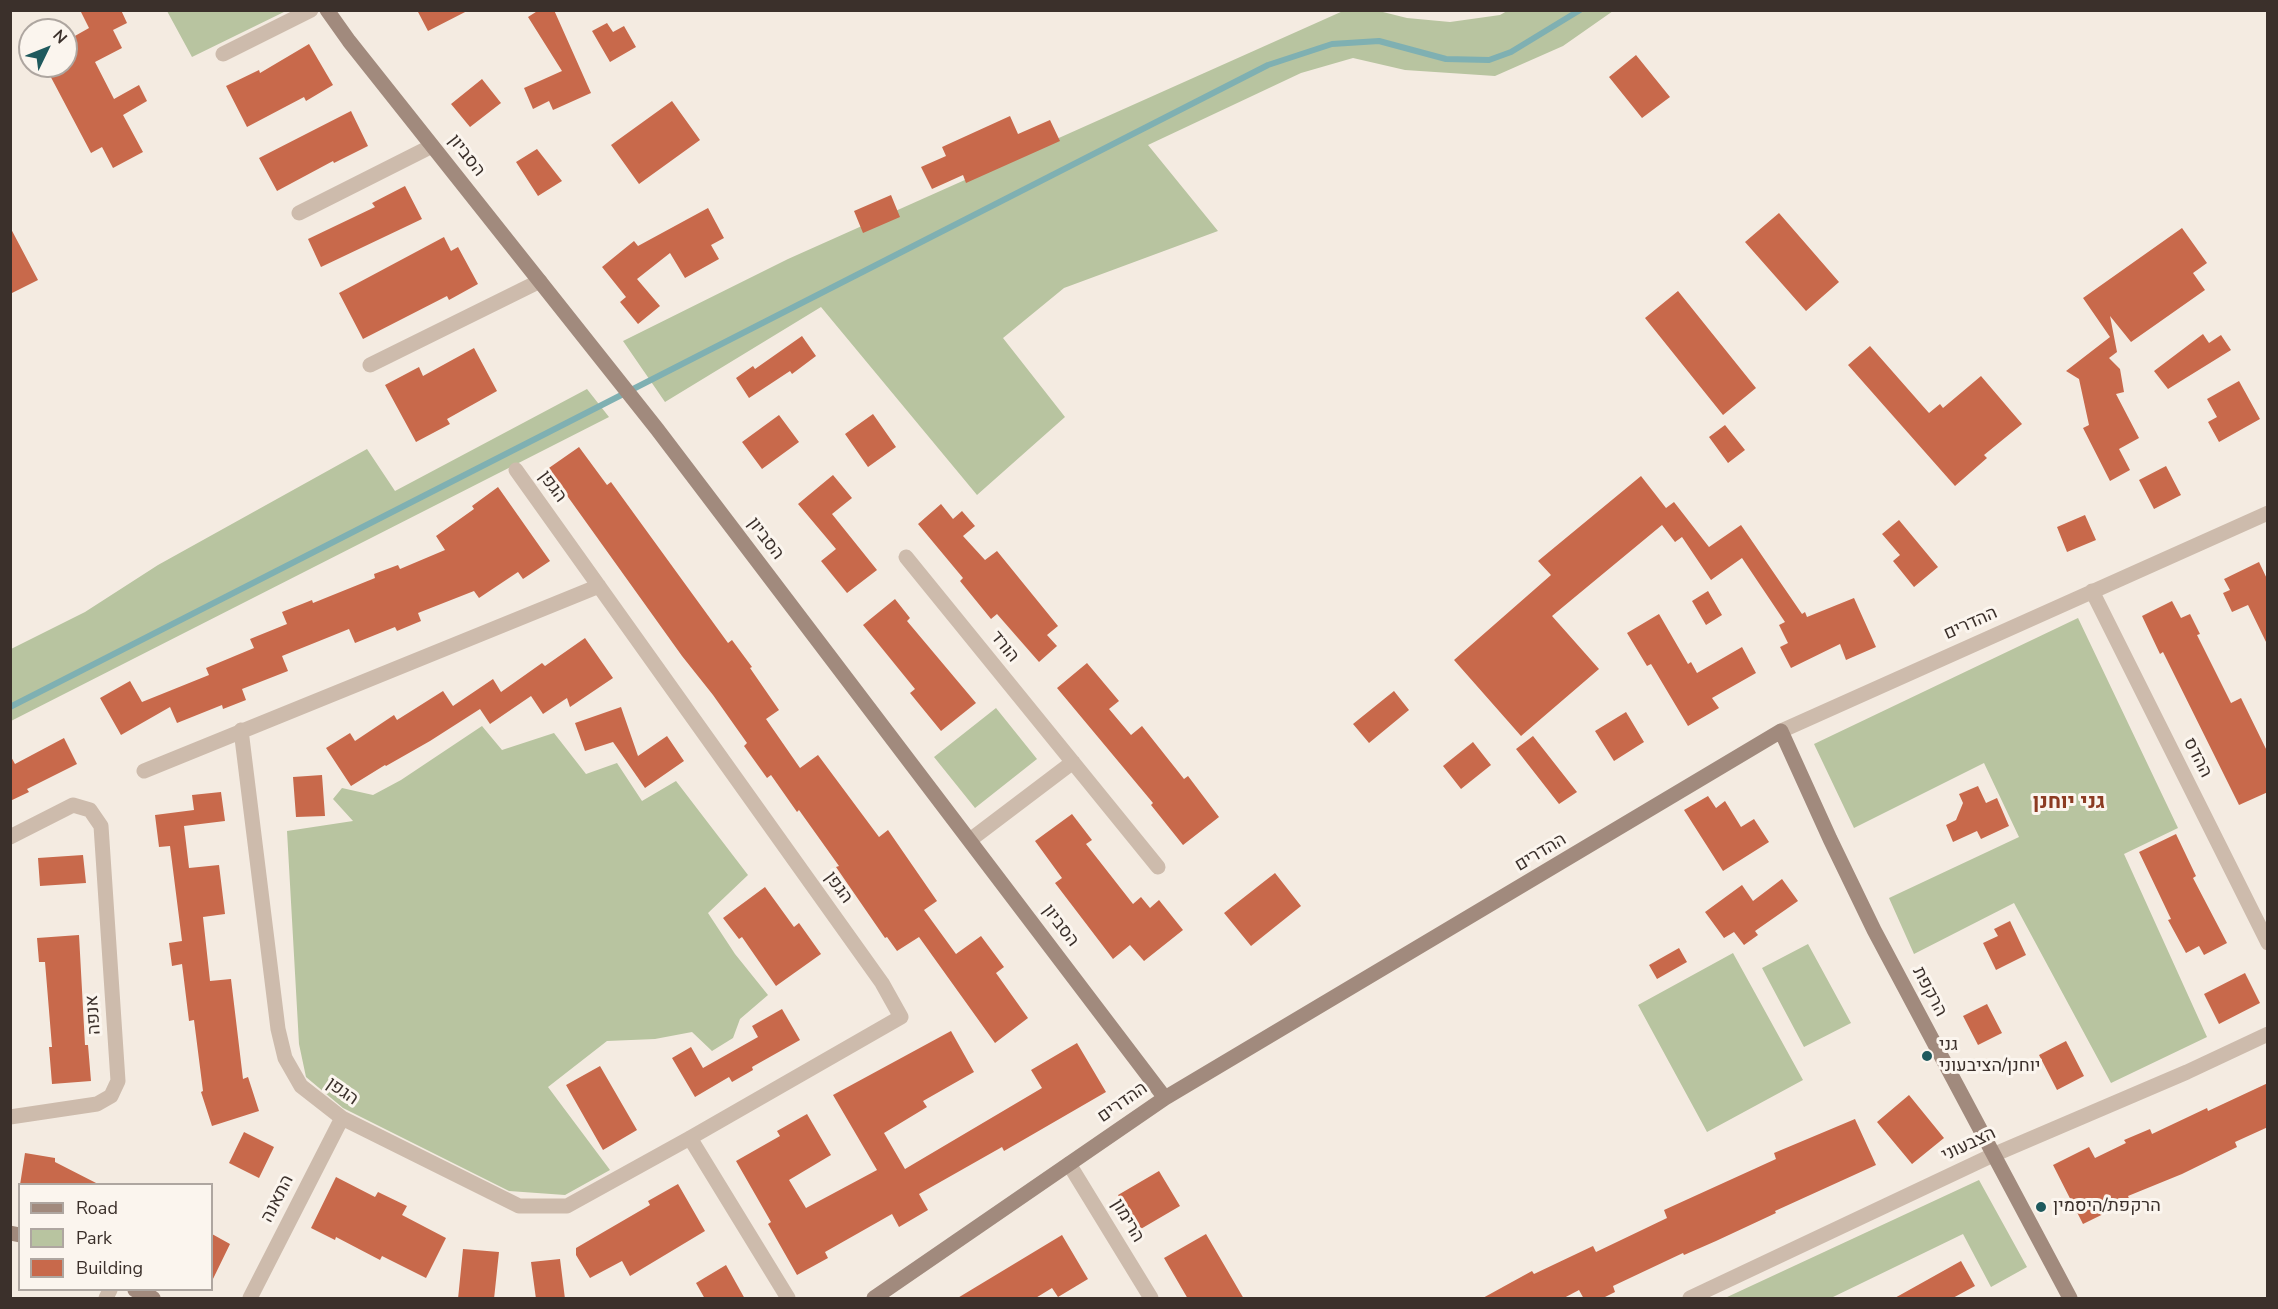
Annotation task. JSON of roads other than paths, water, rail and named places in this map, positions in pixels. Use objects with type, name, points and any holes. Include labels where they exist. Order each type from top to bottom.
[{"type":"main road","name":"הסביון","points":[[327,10],[349,41],[642,409],[1165,1098]]},
{"type":"main road","name":"ההדרים","points":[[874,1299],[1165,1098],[1466,921],[1781,731]]},
{"type":"main road","name":"הרקפת","points":[[1781,731],[1870,920],[2070,1299]]},
{"type":"main road","points":[[137,1291],[153,1299]]},
{"type":"street","points":[[223,54],[311,10]]},
{"type":"street","points":[[299,213],[432,146]]},
{"type":"street","points":[[370,365],[540,281]]},
{"type":"street","name":"הגפן","points":[[241,730],[278,1029],[285,1058],[301,1086],[342,1118],[519,1206],[567,1206],[901,1017],[882,983],[516,470]]},
{"type":"street","name":"ההדרים","points":[[1781,731],[2268,513]]},
{"type":"street","name":"הורד","points":[[906,557],[1158,867]]},
{"type":"street","points":[[144,771],[599,585]]},
{"type":"street","name":"ההדס","points":[[2092,591],[2268,943]]},
{"type":"street","points":[[970,840],[1073,762]]},
{"type":"street","name":"אנפה","points":[[10,837],[73,805],[90,810],[101,826],[118,1081],[111,1096],[97,1104],[10,1117]]},
{"type":"street","name":"הצבעוני","points":[[1690,1299],[1993,1155],[2187,1072],[2268,1034]]},
{"type":"street","name":"התאנה","points":[[250,1299],[342,1118]]},
{"type":"street","points":[[690,1138],[788,1299]]},
{"type":"street","name":"הרימון","points":[[1069,1164],[1151,1299]]},
{"type":"waterway","points":[[10,707],[1268,65],[1332,44],[1379,41],[1446,59],[1489,60],[1511,52],[1580,10]]},
{"type":"place","name":"גני יוחנן/הציבעוני","points":[[1927,1056]]},
{"type":"place","name":"הרקפת/היסמין","points":[[2041,1207]]},
{"type":"district","name":"גני יוחנן","points":[[2069,803]]}]
